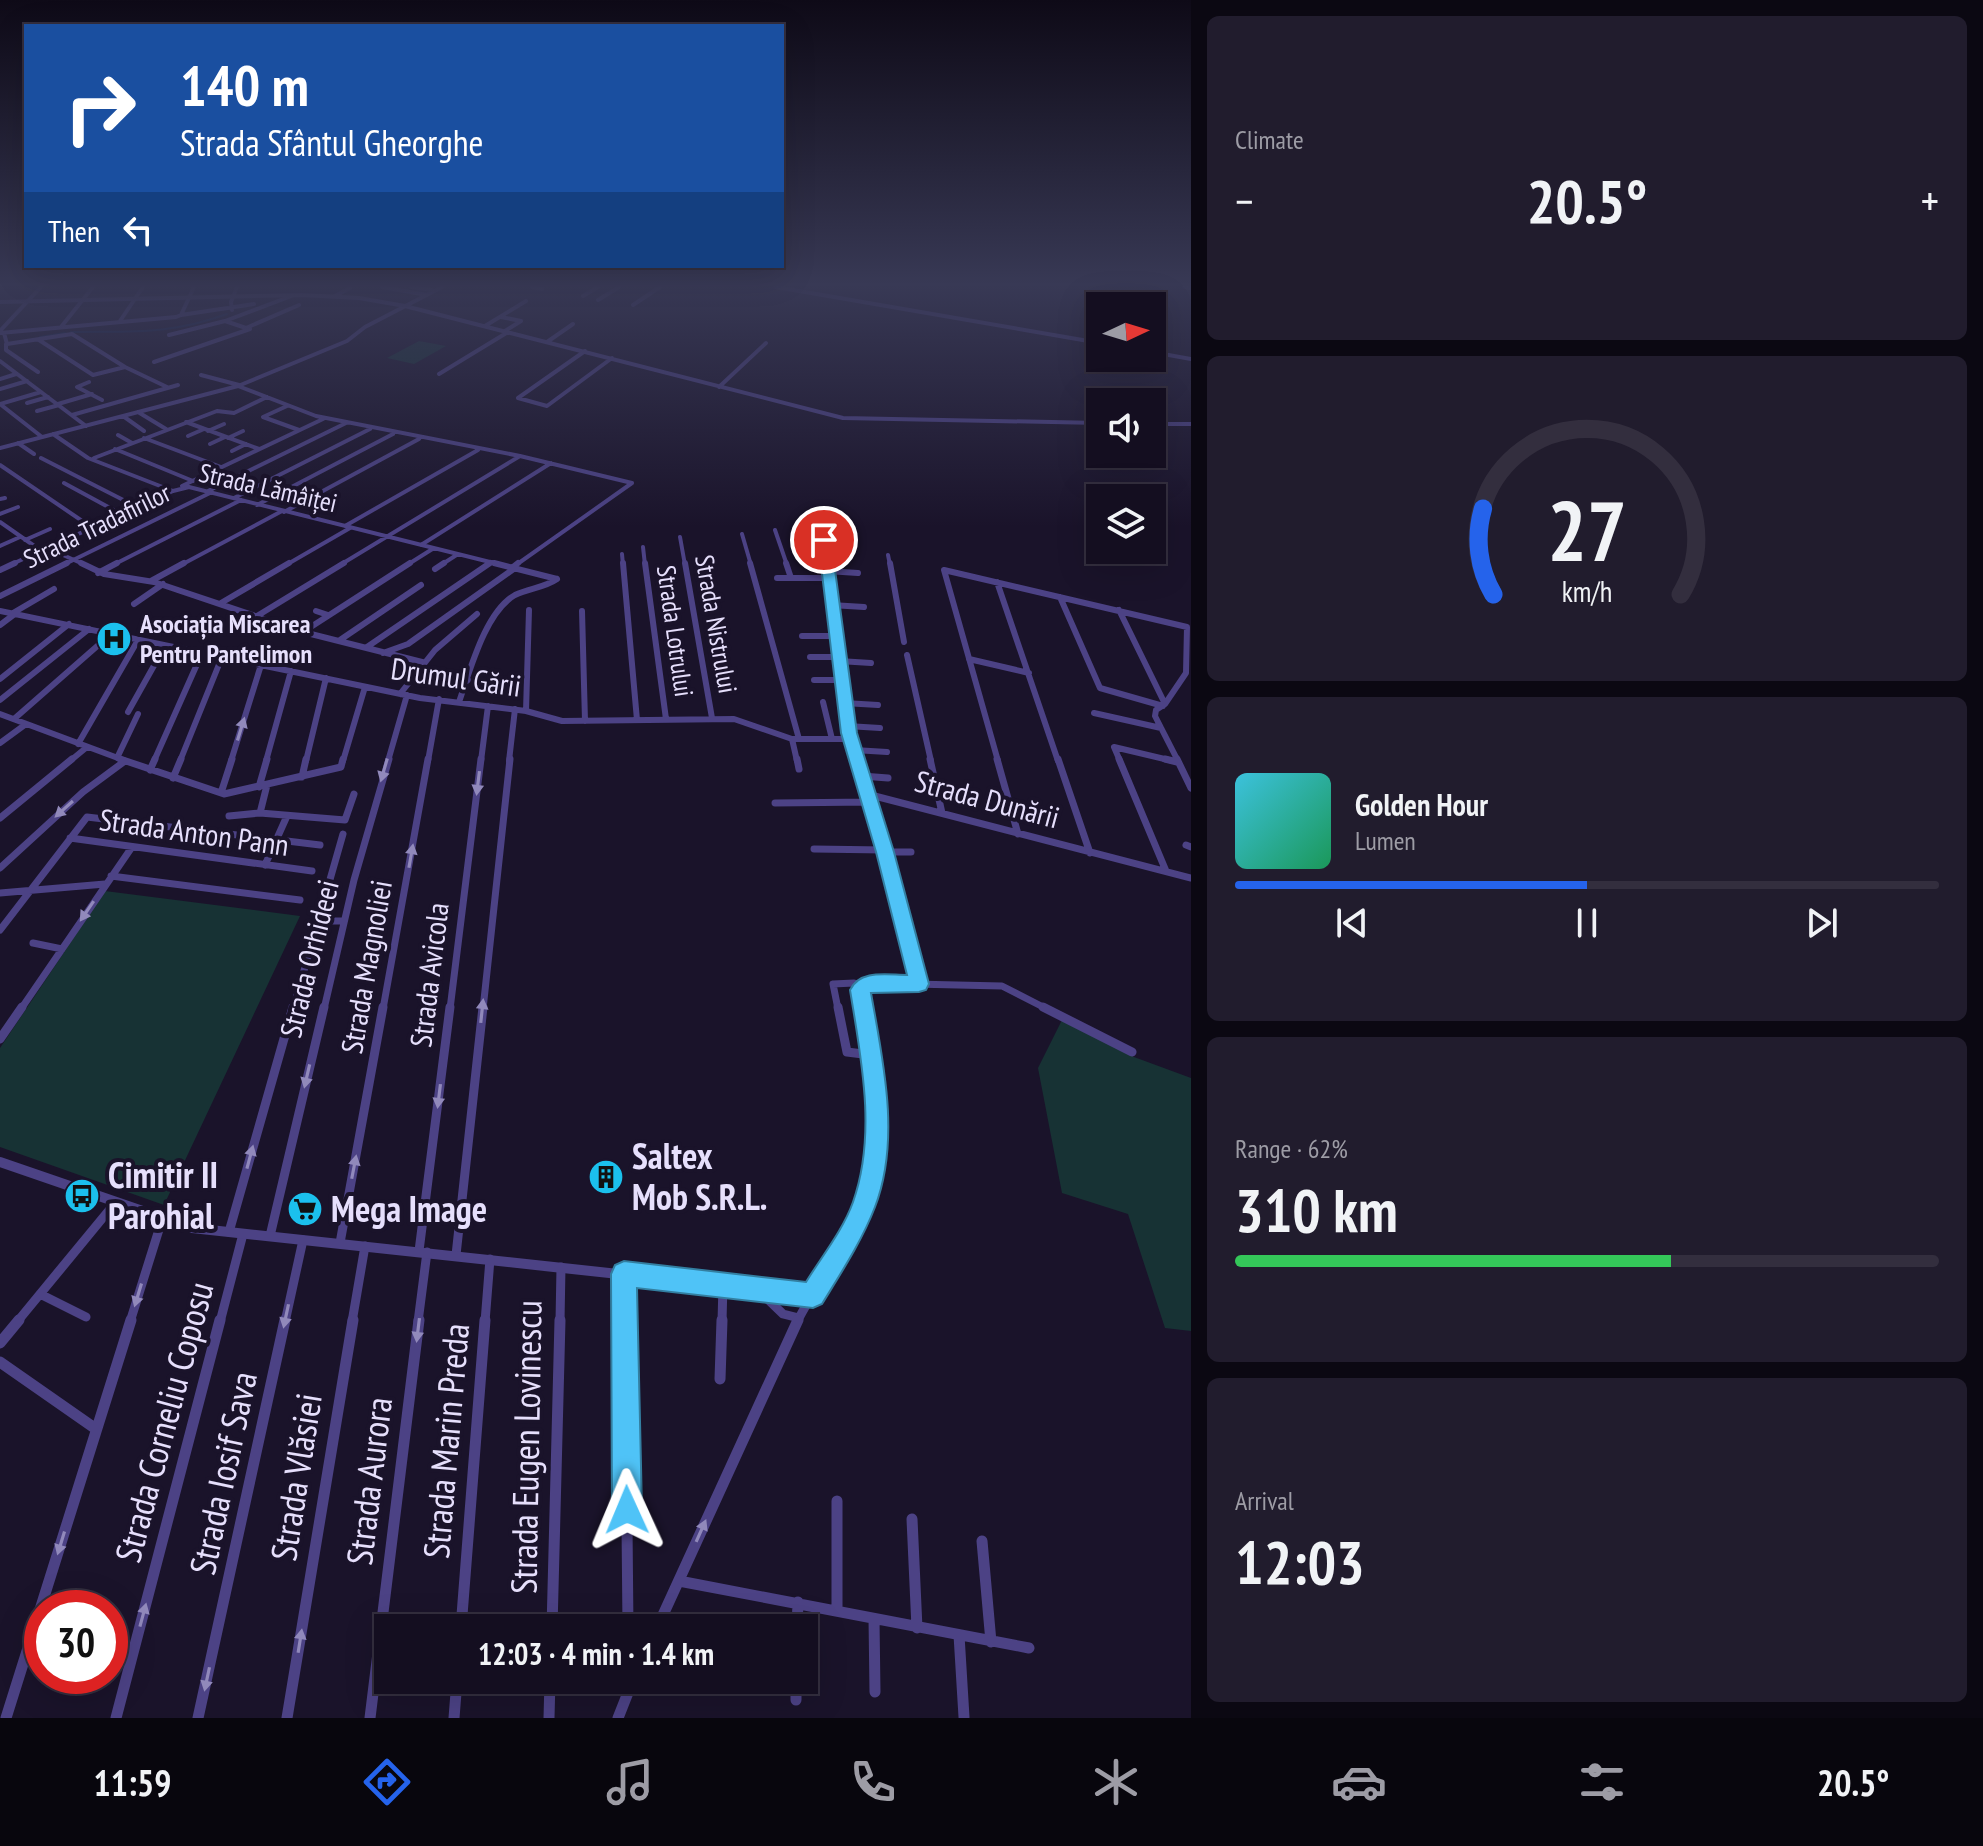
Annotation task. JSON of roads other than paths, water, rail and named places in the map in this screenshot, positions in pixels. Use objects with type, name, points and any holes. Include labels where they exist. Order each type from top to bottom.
[{"type":"street","points":[[0,369],[6,367]]},
{"type":"street","points":[[7,367],[86,426]]},
{"type":"street","points":[[31,367],[38,372]]},
{"type":"street","points":[[82,367],[94,375],[124,367]]},
{"type":"street","points":[[125,367],[167,387]]},
{"type":"street","points":[[0,448],[238,386],[285,367]]},
{"type":"street","points":[[439,374],[450,367]]},
{"type":"street","points":[[562,367],[518,398],[547,406],[600,367]]},
{"type":"street","points":[[646,367],[849,419],[1086,423]]},
{"type":"street","points":[[719,387],[740,367]]},
{"type":"street","points":[[0,379],[16,374]]},
{"type":"street","points":[[201,375],[324,418],[393,434],[520,456],[632,483],[408,644],[383,653]]},
{"type":"street","points":[[0,389],[27,381]]},
{"type":"street","points":[[89,382],[77,387],[102,400]]},
{"type":"street","points":[[72,415],[178,385]]},
{"type":"street","points":[[154,390],[161,393]]},
{"type":"street","points":[[0,404],[41,392]]},
{"type":"street","points":[[37,411],[106,393]]},
{"type":"street","points":[[178,395],[200,403]]},
{"type":"street","points":[[27,403],[48,397]]},
{"type":"street","points":[[94,458],[219,411],[233,413],[267,397]]},
{"type":"street","points":[[0,404],[42,437]]},
{"type":"street","points":[[161,406],[173,414]]},
{"type":"street","points":[[287,406],[263,417],[299,430]]},
{"type":"street","points":[[138,412],[166,429]]},
{"type":"street","points":[[94,416],[100,422]]},
{"type":"street","points":[[123,416],[144,431]]},
{"type":"street","points":[[115,449],[194,484],[221,467],[324,418]]},
{"type":"street","points":[[186,422],[259,449]]},
{"type":"street","name":"Strada Tradafirilor","points":[[0,596],[346,423]]},
{"type":"street","points":[[188,436],[224,424]]},
{"type":"street","points":[[1166,424],[1191,424]]},
{"type":"street","points":[[273,430],[283,425]]},
{"type":"street","points":[[234,498],[370,429]]},
{"type":"street","points":[[210,444],[243,431]]},
{"type":"street","points":[[53,434],[88,458],[173,491]]},
{"type":"street","points":[[257,505],[393,434]]},
{"type":"street","points":[[118,435],[132,443]]},
{"type":"street","points":[[143,438],[221,467]]},
{"type":"street","points":[[151,581],[419,439]]},
{"type":"street","points":[[18,443],[34,454]]},
{"type":"street","points":[[232,451],[246,444]]},
{"type":"street","points":[[75,449],[87,445]]},
{"type":"street","points":[[221,603],[480,449]]},
{"type":"street","points":[[257,616],[520,456]]},
{"type":"street","points":[[41,458],[139,508]]},
{"type":"street","points":[[421,545],[551,463]]},
{"type":"street","points":[[0,465],[94,529]]},
{"type":"street","points":[[543,467],[554,471]]},
{"type":"street","points":[[528,477],[538,481]]},
{"type":"street","points":[[64,483],[123,515]]},
{"type":"street","name":"Strada Lămâiței","points":[[0,570],[194,484],[210,492],[283,512],[557,579],[553,583],[518,593],[499,606],[468,680]]},
{"type":"street","points":[[511,488],[522,491]]},
{"type":"street","points":[[494,499],[505,502]]},
{"type":"street","points":[[98,573],[241,500]]},
{"type":"street","points":[[0,514],[18,507]]},
{"type":"street","points":[[477,510],[488,513]]},
{"type":"street","points":[[258,514],[281,520]]},
{"type":"street","points":[[459,521],[469,525]]},
{"type":"street","points":[[0,522],[22,539],[98,573],[163,584],[303,632],[422,662]]},
{"type":"street","points":[[238,524],[262,530]]},
{"type":"street","points":[[0,546],[50,529]]},
{"type":"street","points":[[775,530],[791,578]]},
{"type":"street","points":[[219,534],[243,541]]},
{"type":"street","points":[[742,534],[796,739],[799,769]]},
{"type":"street","name":"Strada Nistrului","points":[[680,537],[712,718]]},
{"type":"street","points":[[775,803],[869,798],[847,726],[824,540]]},
{"type":"street","points":[[199,544],[223,552]]},
{"type":"street","name":"Strada Lotrului","points":[[643,547],[666,719]]},
{"type":"street","points":[[303,632],[434,548]]},
{"type":"street","points":[[435,569],[458,554]]},
{"type":"street","points":[[622,554],[637,720]]},
{"type":"street","points":[[179,555],[203,563]]},
{"type":"street","points":[[888,555],[904,642]]},
{"type":"street","points":[[367,647],[492,562]]},
{"type":"street","points":[[342,565],[354,570]]},
{"type":"street","points":[[172,570],[183,575]]},
{"type":"street","points":[[1018,834],[944,570],[1187,627],[1186,673],[1155,713],[1191,788]]},
{"type":"street","points":[[777,578],[858,573]]},
{"type":"street","points":[[326,575],[337,580]]},
{"type":"street","points":[[997,582],[1090,853]]},
{"type":"street","points":[[134,604],[163,584]]},
{"type":"street","points":[[340,640],[421,585]]},
{"type":"street","points":[[0,625],[54,589]]},
{"type":"street","points":[[301,590],[312,595]]},
{"type":"street","points":[[1060,597],[1100,688],[1164,705]]},
{"type":"street","points":[[283,601],[294,606]]},
{"type":"street","points":[[831,605],[864,607]]},
{"type":"street","points":[[526,711],[529,610]]},
{"type":"street","points":[[1119,610],[1164,705]]},
{"type":"street","name":"Drumul Gării","points":[[0,611],[404,695],[515,709],[558,721],[712,718],[743,720],[796,739],[850,739]]},
{"type":"street","points":[[316,611],[328,615]]},
{"type":"street","points":[[582,611],[585,721]]},
{"type":"street","name":"Strada Orhideei","points":[[270,1236],[344,921],[404,695],[422,662],[453,631],[477,614]]},
{"type":"street","points":[[0,679],[69,624]]},
{"type":"street","points":[[0,700],[89,629]]},
{"type":"street","points":[[14,719],[111,634]]},
{"type":"street","points":[[802,636],[835,636]]},
{"type":"street","points":[[78,744],[138,640]]},
{"type":"street","points":[[128,712],[165,646]]},
{"type":"street","points":[[150,770],[202,653]]},
{"type":"street","points":[[907,655],[942,813]]},
{"type":"street","points":[[173,778],[222,657]]},
{"type":"street","points":[[810,657],[871,663]]},
{"type":"street","points":[[969,659],[1029,673]]},
{"type":"street","points":[[221,793],[261,665]]},
{"type":"street","points":[[260,813],[263,786],[291,671]]},
{"type":"street","points":[[435,671],[468,680],[459,702]]},
{"type":"street","points":[[302,777],[326,678]]},
{"type":"street","points":[[814,680],[841,680]]},
{"type":"street","points":[[0,714],[121,760],[221,793],[341,767],[365,687]]},
{"type":"street","name":"Strada Magnoliei","points":[[340,1243],[439,699]]},
{"type":"street","points":[[823,702],[832,739]]},
{"type":"street","points":[[844,703],[878,705]]},
{"type":"street","name":"Strada Avicola","points":[[423,1252],[488,706]]},
{"type":"street","points":[[456,1255],[515,709]]},
{"type":"street","points":[[1094,713],[1161,728]]},
{"type":"street","points":[[0,868],[121,760],[138,714]]},
{"type":"street","points":[[0,743],[26,724]]},
{"type":"street","points":[[847,726],[880,728]]},
{"type":"street","points":[[1108,737],[1166,871]]},
{"type":"street","points":[[0,818],[87,747]]},
{"type":"street","points":[[1114,747],[1177,762]]},
{"type":"street","points":[[854,750],[887,752]]},
{"type":"street","points":[[862,776],[888,778]]},
{"type":"street","points":[[229,816],[260,813],[345,820],[354,794]]},
{"type":"street","name":"Strada Dunării","points":[[919,984],[869,798],[942,813],[1191,878]]},
{"type":"street","points":[[265,865],[287,816]]},
{"type":"street","points":[[0,930],[87,817],[320,845]]},
{"type":"street","points":[[229,1232],[343,834]]},
{"type":"street","name":"Strada Anton Pann","points":[[70,838],[312,871]]},
{"type":"street","points":[[0,1039],[132,847]]},
{"type":"street","points":[[814,849],[911,852]]},
{"type":"street","points":[[111,876],[300,900]]},
{"type":"street","points":[[0,893],[106,884]]},
{"type":"street","points":[[318,921],[344,921]]},
{"type":"street","points":[[33,943],[62,949]]},
{"type":"street","points":[[871,1055],[847,1052],[833,984],[1002,986],[1132,1052]]},
{"type":"street","points":[[664,1614],[799,1318],[854,1227],[871,1183],[877,1115],[861,986]]},
{"type":"street","points":[[0,1162],[192,1228],[813,1295]]},
{"type":"street","points":[[0,1343],[115,1203]]},
{"type":"street","points":[[6,1718],[162,1220]]},
{"type":"street","name":"Strada Corneliu Coposu","points":[[116,1718],[243,1234]]},
{"type":"street","name":"Strada Iosif Sava","points":[[198,1718],[303,1240]]},
{"type":"street","name":"Strada Vlăsiei","points":[[287,1718],[365,1246]]},
{"type":"street","name":"Strada Aurora","points":[[370,1718],[423,1252]]},
{"type":"street","name":"Strada Marin Preda","points":[[462,1614],[490,1259]]},
{"type":"street","name":"Strada Eugen Lovinescu","points":[[552,1614],[561,1267]]},
{"type":"street","points":[[624,1274],[628,1614]]},
{"type":"street","points":[[720,1379],[723,1284]]},
{"type":"street","points":[[756,1289],[783,1314],[799,1318]]},
{"type":"street","points":[[40,1294],[86,1317]]},
{"type":"street","points":[[0,1362],[96,1429]]},
{"type":"street","points":[[837,1501],[837,1611]]},
{"type":"street","points":[[912,1519],[917,1628]]},
{"type":"street","points":[[982,1541],[991,1642]]},
{"type":"street","points":[[679,1581],[1029,1648]]},
{"type":"street","points":[[798,1602],[798,1614]]},
{"type":"street","points":[[874,1619],[875,1692]]},
{"type":"street","points":[[959,1635],[964,1717]]},
{"type":"street","points":[[454,1718],[456,1694]]},
{"type":"street","points":[[549,1718],[550,1694]]},
{"type":"street","points":[[618,1718],[627,1694]]},
{"type":"street","points":[[796,1694],[796,1700]]},
{"type":"place","name":"Asociația Miscarea Pentru Pantelimon","points":[[114,639]]},
{"type":"place","name":"Saltex Mob S.R.L.","points":[[606,1177]]},
{"type":"place","name":"Cimitir II Parohial","points":[[82,1196]]},
{"type":"place","name":"Mega Image","points":[[305,1209]]}]
